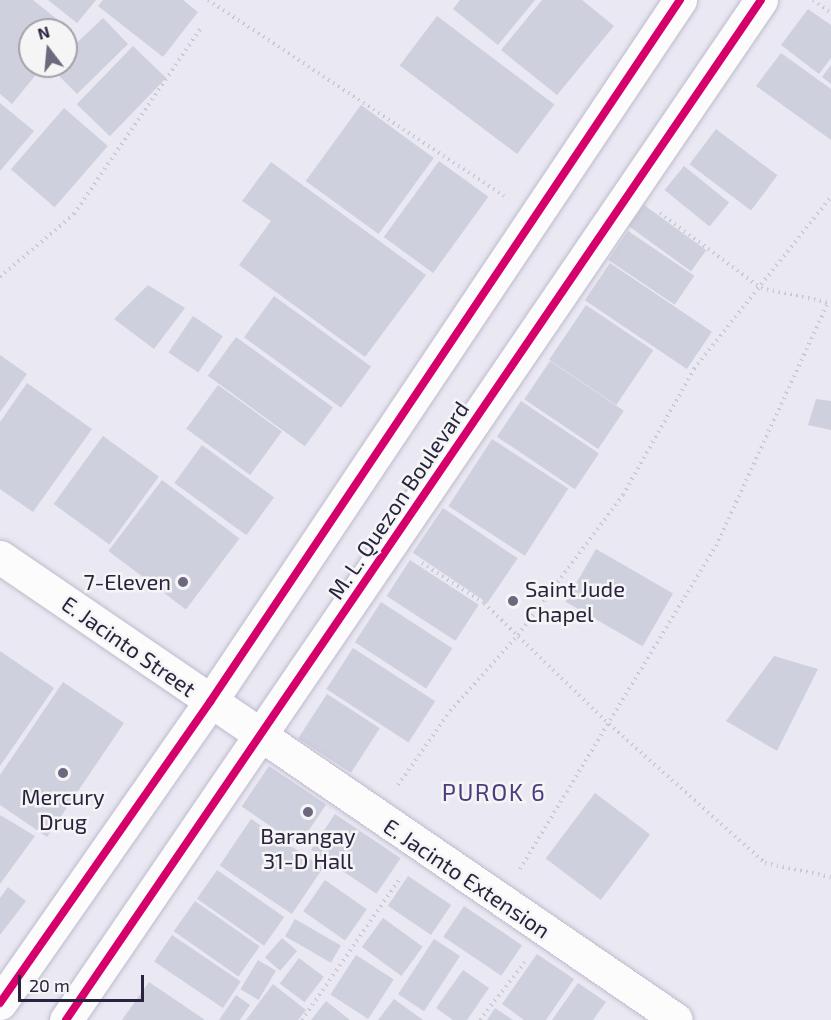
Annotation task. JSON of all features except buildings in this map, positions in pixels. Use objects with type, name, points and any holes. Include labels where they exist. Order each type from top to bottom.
[{"type":"main road","name":"M. L. Quezon Boulevard","points":[[0,1004],[210,702],[680,0]]},
{"type":"main road","name":"M. L. Quezon Boulevard","points":[[66,1020],[761,0]]},
{"type":"main road","name":"E. Jacinto Street","points":[[0,557],[259,734]]},
{"type":"street","name":"E. Jacinto Extension","points":[[259,734],[677,1020]]},
{"type":"path","points":[[208,0],[535,217]]},
{"type":"path","points":[[813,0],[831,13]]},
{"type":"path","points":[[0,277],[74,214],[200,29]]},
{"type":"path","points":[[501,900],[716,546],[830,303],[761,288],[631,191]]},
{"type":"path","points":[[376,816],[450,711],[518,635],[623,495],[694,369],[761,288],[831,197]]},
{"type":"path","points":[[392,543],[484,603],[609,724],[765,863],[831,877]]},
{"type":"path","points":[[302,1020],[422,847]]},
{"type":"path","points":[[480,1020],[548,933]]},
{"type":"cycle path","points":[[0,1003],[210,702],[680,0]]},
{"type":"cycle path","points":[[66,1020],[761,0]]},
{"type":"place","name":"7-Eleven","points":[[183,582]]},
{"type":"place","name":"Saint Jude Chapel","points":[[513,601]]},
{"type":"place","name":"Mercury Drug","points":[[63,773]]},
{"type":"place","name":"Barangay 31-D Hall","points":[[308,812]]},
{"type":"district","name":"PUROK 6","points":[[494,792]]}]
